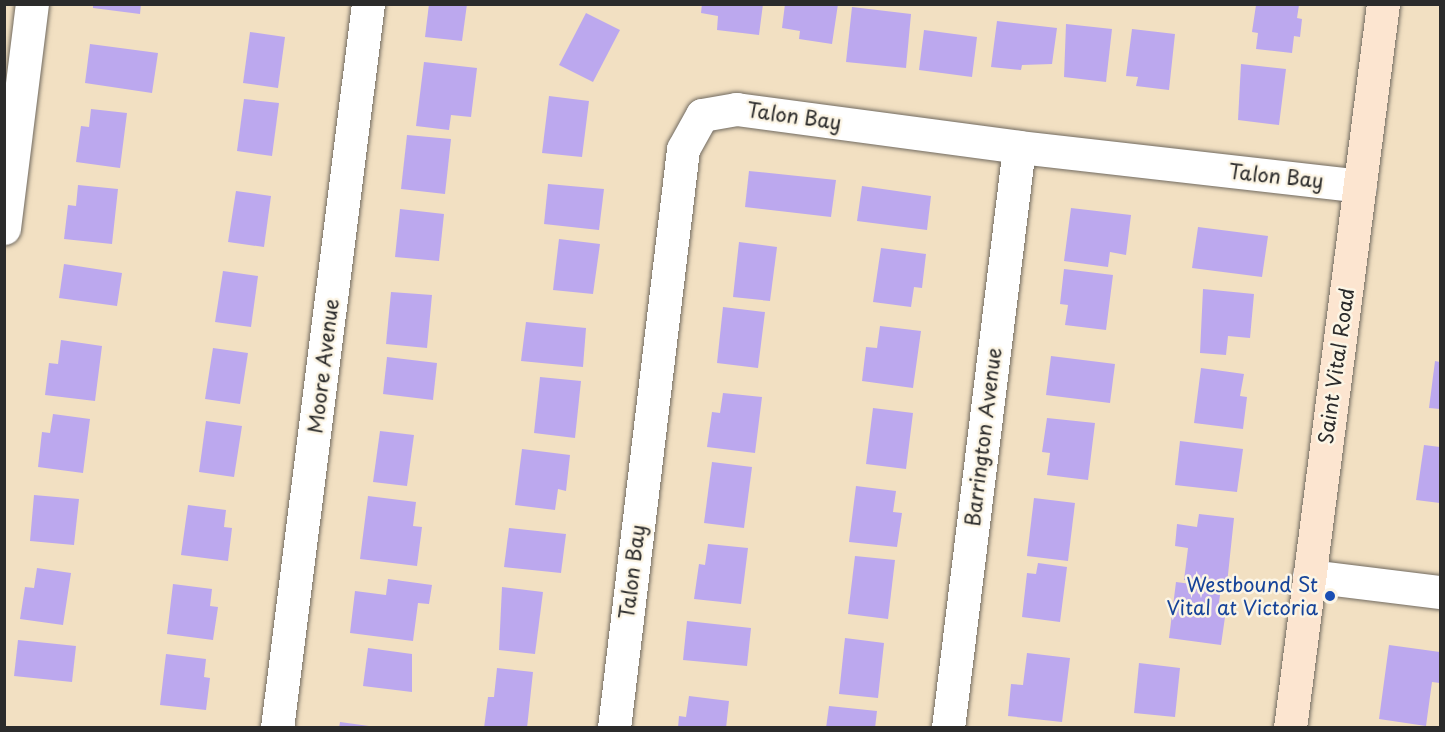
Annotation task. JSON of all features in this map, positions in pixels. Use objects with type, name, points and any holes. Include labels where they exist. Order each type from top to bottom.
[{"type":"street","points":[[4,228],[32,4]]},
{"type":"street","name":"Moore Avenue","points":[[277,728],[368,4]]},
{"type":"street","name":"Saint Vital Road","points":[[1290,728],[1383,4]]},
{"type":"street","name":"Talon Bay","points":[[614,728],[683,149],[702,116],[736,108],[1019,147],[1360,186]]},
{"type":"street","name":"Barrington Avenue","points":[[948,728],[1019,147]]},
{"type":"street","points":[[1309,576],[1440,592]]},
{"type":"building","points":[[93,4],[141,4],[140,14],[93,8]]},
{"type":"building","points":[[429,4],[467,4],[462,41],[425,37]]},
{"type":"building","points":[[702,4],[763,4],[759,35],[717,30],[718,16],[701,13]]},
{"type":"building","points":[[785,4],[838,4],[832,44],[799,39],[800,31],[782,28]]},
{"type":"building","points":[[1256,5],[1299,5],[1297,18],[1302,19],[1300,37],[1294,36],[1292,53],[1256,49],[1258,33],[1252,32]]},
{"type":"building","points":[[852,7],[911,14],[906,68],[846,62]]},
{"type":"building","points":[[586,13],[620,30],[593,82],[559,65]]},
{"type":"building","points":[[997,21],[1057,28],[1052,64],[1022,65],[1021,70],[991,67]]},
{"type":"building","points":[[1066,24],[1112,29],[1106,82],[1064,77]]},
{"type":"building","points":[[1132,29],[1175,34],[1169,90],[1136,86],[1138,77],[1126,76]]},
{"type":"building","points":[[924,30],[977,37],[972,77],[919,70]]},
{"type":"building","points":[[250,32],[285,37],[278,88],[243,83]]},
{"type":"building","points":[[90,44],[158,53],[152,93],[85,83]]},
{"type":"building","points":[[424,62],[477,68],[471,117],[451,115],[449,130],[416,126]]},
{"type":"building","points":[[1241,64],[1286,69],[1279,125],[1238,120]]},
{"type":"building","points":[[549,96],[589,101],[582,157],[542,153]]},
{"type":"building","points":[[244,99],[279,103],[272,156],[237,151]]},
{"type":"building","points":[[91,109],[127,113],[120,168],[76,162],[81,126],[89,127]]},
{"type":"building","points":[[407,135],[451,139],[445,194],[401,189]]},
{"type":"building","points":[[749,171],[836,180],[831,217],[745,207]]},
{"type":"building","points":[[548,184],[604,189],[599,230],[544,224]]},
{"type":"building","points":[[78,185],[118,189],[112,244],[64,239],[68,205],[76,206]]},
{"type":"building","points":[[862,186],[931,196],[927,230],[857,221]]},
{"type":"building","points":[[236,191],[271,196],[264,247],[228,242]]},
{"type":"building","points":[[1071,208],[1131,215],[1126,255],[1110,252],[1108,267],[1064,261]]},
{"type":"building","points":[[400,209],[444,214],[439,261],[395,257]]},
{"type":"building","points":[[1198,227],[1268,236],[1262,277],[1192,268]]},
{"type":"building","points":[[559,239],[600,244],[593,294],[553,290]]},
{"type":"building","points":[[739,242],[777,247],[770,301],[733,297]]},
{"type":"building","points":[[881,248],[926,254],[922,288],[914,287],[911,307],[873,302]]},
{"type":"building","points":[[64,264],[122,273],[117,306],[59,298]]},
{"type":"building","points":[[1064,269],[1113,275],[1106,330],[1065,325],[1068,305],[1060,304]]},
{"type":"building","points":[[223,271],[258,276],[251,327],[215,322]]},
{"type":"building","points":[[1203,289],[1254,294],[1250,338],[1228,336],[1226,355],[1200,353]]},
{"type":"building","points":[[391,292],[432,295],[427,348],[386,344]]},
{"type":"building","points":[[723,307],[765,312],[758,368],[717,363]]},
{"type":"building","points":[[526,322],[586,328],[583,367],[521,361]]},
{"type":"building","points":[[880,326],[921,331],[913,388],[862,381],[866,347],[877,348]]},
{"type":"building","points":[[61,340],[102,346],[95,401],[45,395],[49,363],[58,364]]},
{"type":"building","points":[[213,348],[248,353],[240,404],[205,399]]},
{"type":"building","points":[[1051,356],[1115,364],[1110,403],[1046,395]]},
{"type":"building","points":[[387,357],[437,363],[433,400],[383,394]]},
{"type":"building","points":[[1435,361],[1440,362],[1440,409],[1429,408]]},
{"type":"building","points":[[1201,368],[1244,374],[1240,396],[1247,397],[1243,429],[1194,423]]},
{"type":"building","points":[[540,377],[581,381],[575,438],[534,433]]},
{"type":"building","points":[[723,393],[762,397],[755,453],[707,447],[712,412],[720,413]]},
{"type":"building","points":[[873,408],[913,413],[906,469],[866,464]]},
{"type":"building","points":[[53,414],[90,419],[83,473],[38,467],[42,432],[50,433]]},
{"type":"building","points":[[1047,418],[1095,423],[1088,480],[1047,475],[1050,453],[1042,452]]},
{"type":"building","points":[[206,421],[242,426],[234,477],[199,472]]},
{"type":"building","points":[[380,431],[414,435],[407,486],[373,482]]},
{"type":"building","points":[[1180,441],[1243,449],[1237,492],[1175,485]]},
{"type":"building","points":[[1424,445],[1440,447],[1440,503],[1416,500]]},
{"type":"building","points":[[522,449],[570,455],[566,491],[558,489],[555,510],[515,505]]},
{"type":"building","points":[[712,462],[752,467],[744,528],[704,523]]},
{"type":"building","points":[[856,486],[896,491],[893,512],[902,513],[897,547],[849,542]]},
{"type":"building","points":[[34,495],[79,499],[74,545],[30,541]]},
{"type":"building","points":[[368,496],[416,502],[413,526],[422,527],[417,566],[360,559]]},
{"type":"building","points":[[1034,498],[1075,503],[1068,561],[1027,556]]},
{"type":"building","points":[[188,505],[226,510],[224,527],[232,528],[228,561],[181,555]]},
{"type":"building","points":[[1199,514],[1234,518],[1227,584],[1184,580],[1188,548],[1175,546],[1177,524],[1197,527]]},
{"type":"building","points":[[509,528],[566,534],[561,573],[504,567]]},
{"type":"building","points":[[708,544],[748,548],[741,604],[694,599],[699,564],[705,565]]},
{"type":"building","points":[[855,556],[895,560],[888,619],[848,614]]},
{"type":"building","points":[[1038,563],[1067,567],[1060,622],[1022,617],[1027,573],[1036,574]]},
{"type":"building","points":[[37,568],[71,573],[63,625],[20,619],[25,587],[34,588]]},
{"type":"building","points":[[388,579],[432,585],[429,604],[418,603],[413,641],[350,633],[355,591],[386,595]]},
{"type":"building","points":[[1176,582],[1221,588],[1218,609],[1226,610],[1221,645],[1169,638]]},
{"type":"building","points":[[173,584],[212,589],[210,606],[218,607],[213,640],[167,634]]},
{"type":"building","points":[[502,587],[543,592],[535,654],[499,650]]},
{"type":"building","points":[[687,621],[751,628],[747,666],[683,660]]},
{"type":"building","points":[[845,638],[884,643],[878,698],[839,694]]},
{"type":"building","points":[[18,640],[76,646],[72,682],[14,676]]},
{"type":"building","points":[[1389,645],[1440,652],[1440,683],[1432,682],[1426,726],[1379,719]]},
{"type":"building","points":[[368,648],[412,654],[412,692],[363,686]]},
{"type":"building","points":[[1027,653],[1070,658],[1062,722],[1008,716],[1011,684],[1023,685]]},
{"type":"building","points":[[166,654],[206,659],[204,677],[210,678],[206,710],[160,705]]},
{"type":"building","points":[[1139,663],[1180,668],[1175,717],[1134,713]]},
{"type":"building","points":[[497,668],[533,672],[527,728],[484,728],[488,697],[494,697]]},
{"type":"building","points":[[689,696],[729,701],[726,728],[678,728],[679,716],[686,717]]},
{"type":"building","points":[[829,706],[877,711],[875,728],[826,728]]},
{"type":"building","points":[[340,722],[369,726],[369,728],[339,728]]},
{"type":"place","name":"Westbound St Vital at Victoria","points":[[1330,596]]}]
